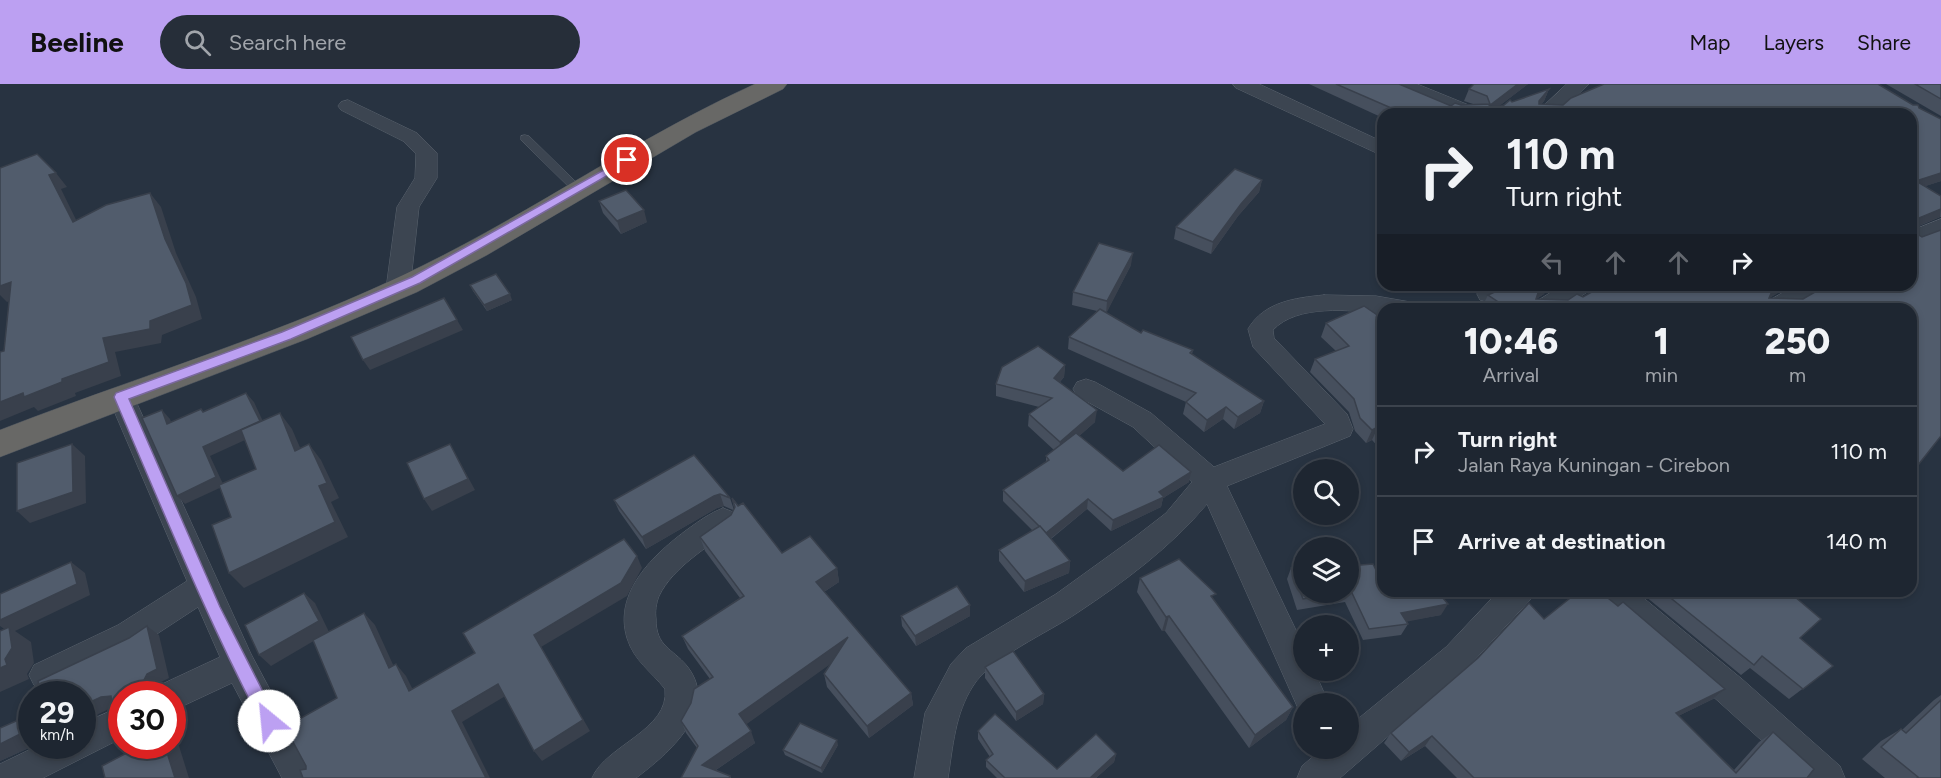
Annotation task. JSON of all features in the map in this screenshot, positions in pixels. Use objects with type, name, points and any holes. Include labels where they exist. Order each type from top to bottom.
[{"type":"highway","points":[[0,444],[286,336],[398,289],[434,272],[678,130],[775,84]]},
{"type":"street","points":[[1243,84],[1377,147]]},
{"type":"street","points":[[1400,84],[1459,108]]},
{"type":"street","points":[[1552,108],[1579,84]]},
{"type":"street","points":[[348,106],[410,137],[428,153],[426,178],[408,207],[398,289]]},
{"type":"street","points":[[1917,237],[1941,226]]},
{"type":"street","points":[[1550,303],[1563,291]]},
{"type":"street","points":[[1784,303],[1804,291]]},
{"type":"street","points":[[931,778],[942,713],[962,674],[977,658],[1067,603],[1145,546],[1176,520],[1210,481],[1340,429],[1338,421],[1262,340],[1260,329],[1274,314],[1313,305],[1377,306]]},
{"type":"street","points":[[1086,389],[1142,420],[1210,481],[1249,561],[1308,693]]},
{"type":"street","points":[[121,397],[239,664],[300,778]]},
{"type":"street","points":[[609,778],[657,740],[674,719],[681,704],[681,687],[670,669],[649,651],[642,637],[638,616],[642,598],[656,574],[723,520]]},
{"type":"street","points":[[45,675],[129,635],[204,587]]},
{"type":"street","points":[[1329,761],[1457,657],[1513,597]]},
{"type":"street","points":[[1620,597],[1730,690],[1828,778]]},
{"type":"street","points":[[186,689],[239,664]]},
{"type":"street","points":[[7,778],[46,759]]},
{"type":"lane","points":[[525,138],[578,190]]},
{"type":"building","points":[[1336,84],[1399,84],[1451,106],[1455,103],[1461,105],[1490,104],[1487,96],[1469,89],[1474,84],[1518,84],[1486,108],[1391,108]]},
{"type":"building","points":[[1604,84],[1878,84],[1941,119],[1941,173],[1917,181],[1917,108],[1494,108],[1510,100],[1512,102],[1549,89],[1539,104],[1563,105],[1571,98]]},
{"type":"building","points":[[1915,84],[1941,84],[1941,99]]},
{"type":"building","points":[[37,154],[56,173],[49,175],[73,222],[106,205],[150,193],[165,239],[186,283],[192,305],[150,321],[150,329],[103,338],[109,362],[62,379],[62,382],[24,397],[23,393],[0,402],[0,352],[4,351],[11,282],[0,286],[0,168]]},
{"type":"building","points":[[1235,169],[1262,180],[1213,242],[1176,227]]},
{"type":"building","points":[[1917,182],[1941,196],[1941,209],[1919,218],[1919,235],[1922,237],[1941,230],[1941,436],[1917,466],[1917,303],[1500,303],[1488,295],[1497,291],[1539,291],[1536,299],[1568,300],[1577,294],[1583,297],[1594,291],[1772,291],[1769,298],[1803,299],[1817,291],[1917,291]]},
{"type":"building","points":[[626,190],[644,210],[617,221],[599,201]]},
{"type":"building","points":[[1099,243],[1133,253],[1107,301],[1073,292]]},
{"type":"building","points":[[496,274],[510,294],[484,305],[470,285]]},
{"type":"building","points":[[444,298],[457,320],[363,360],[351,337]]},
{"type":"building","points":[[1364,306],[1377,315],[1377,428],[1372,430],[1360,418],[1354,399],[1315,359],[1349,346],[1326,323]]},
{"type":"building","points":[[1100,309],[1141,333],[1143,330],[1193,350],[1190,353],[1264,401],[1238,417],[1226,407],[1207,420],[1186,402],[1196,393],[1069,337]]},
{"type":"building","points":[[1038,346],[1065,365],[1054,378],[1097,410],[1060,442],[1029,414],[1052,398],[996,384],[1002,367]]},
{"type":"building","points":[[246,393],[260,421],[203,447],[216,477],[177,496],[142,418],[162,410],[167,424],[201,409],[203,412]]},
{"type":"building","points":[[280,413],[295,451],[309,444],[327,483],[319,486],[335,522],[229,573],[212,525],[231,517],[219,485],[256,469],[241,430]]},
{"type":"building","points":[[1076,433],[1123,471],[1159,445],[1191,472],[1159,492],[1164,497],[1113,520],[1088,499],[1046,533],[1003,490],[1049,460],[1046,456]]},
{"type":"building","points":[[72,444],[73,492],[17,511],[17,463]]},
{"type":"building","points":[[450,444],[468,479],[424,499],[407,463]]},
{"type":"building","points":[[694,455],[730,498],[720,494],[714,496],[642,537],[614,500]]},
{"type":"building","points":[[732,498],[738,506],[743,503],[782,553],[810,536],[837,568],[816,582],[911,693],[867,726],[824,674],[848,637],[739,714],[751,731],[702,765],[730,776],[729,778],[681,778],[698,746],[681,721],[691,703],[694,689],[713,677],[682,636],[744,596],[700,537],[731,515],[735,507]]},
{"type":"building","points":[[1040,526],[1070,561],[1025,581],[999,550]]},
{"type":"building","points":[[624,539],[637,556],[621,583],[534,635],[583,720],[534,751],[498,684],[452,711],[486,778],[303,778],[300,770],[306,769],[306,766],[285,727],[337,698],[313,640],[364,613],[389,668],[396,664],[409,691],[475,653],[463,633]]},
{"type":"building","points":[[1179,559],[1216,594],[1211,596],[1293,707],[1255,735],[1169,616],[1166,617],[1140,578]]},
{"type":"building","points":[[71,562],[77,584],[0,620],[0,594]]},
{"type":"building","points":[[1373,564],[1377,570],[1377,597],[1442,597],[1448,604],[1401,613],[1408,624],[1369,629],[1357,603],[1359,603],[1359,565]]},
{"type":"building","points":[[957,586],[970,605],[915,636],[901,616]]},
{"type":"building","points":[[304,593],[319,621],[259,655],[245,625]]},
{"type":"building","points":[[1572,597],[1607,597],[1618,606],[1623,602],[1725,689],[1676,713],[1736,773],[1773,732],[1814,769],[1807,778],[1474,778],[1432,736],[1409,752],[1391,733],[1478,658],[1529,603],[1544,619]]},
{"type":"building","points":[[1669,597],[1795,597],[1821,619],[1800,638],[1833,666],[1803,689],[1762,656],[1754,665]]},
{"type":"building","points":[[147,626],[157,669],[147,674],[144,681],[108,681],[108,696],[96,699],[96,681],[38,681],[129,638]]},
{"type":"building","points":[[9,627],[12,648],[5,659],[7,665],[0,668],[0,631]]},
{"type":"building","points":[[1013,651],[1044,694],[1016,712],[985,667]]},
{"type":"building","points":[[1941,700],[1941,778],[1917,778],[1881,747],[1901,729],[1906,733]]},
{"type":"building","points":[[995,714],[1057,769],[1096,734],[1116,754],[1090,778],[1005,778],[986,760],[993,754],[978,731]]},
{"type":"building","points":[[18,720],[18,735],[0,744],[0,728]]},
{"type":"building","points":[[800,723],[837,740],[821,768],[783,750]]},
{"type":"building","points":[[115,759],[169,759],[175,778],[105,778],[102,766]]},
{"type":"route","points":[[269,721],[239,664],[121,397],[286,336],[434,272],[627,160]]}]
